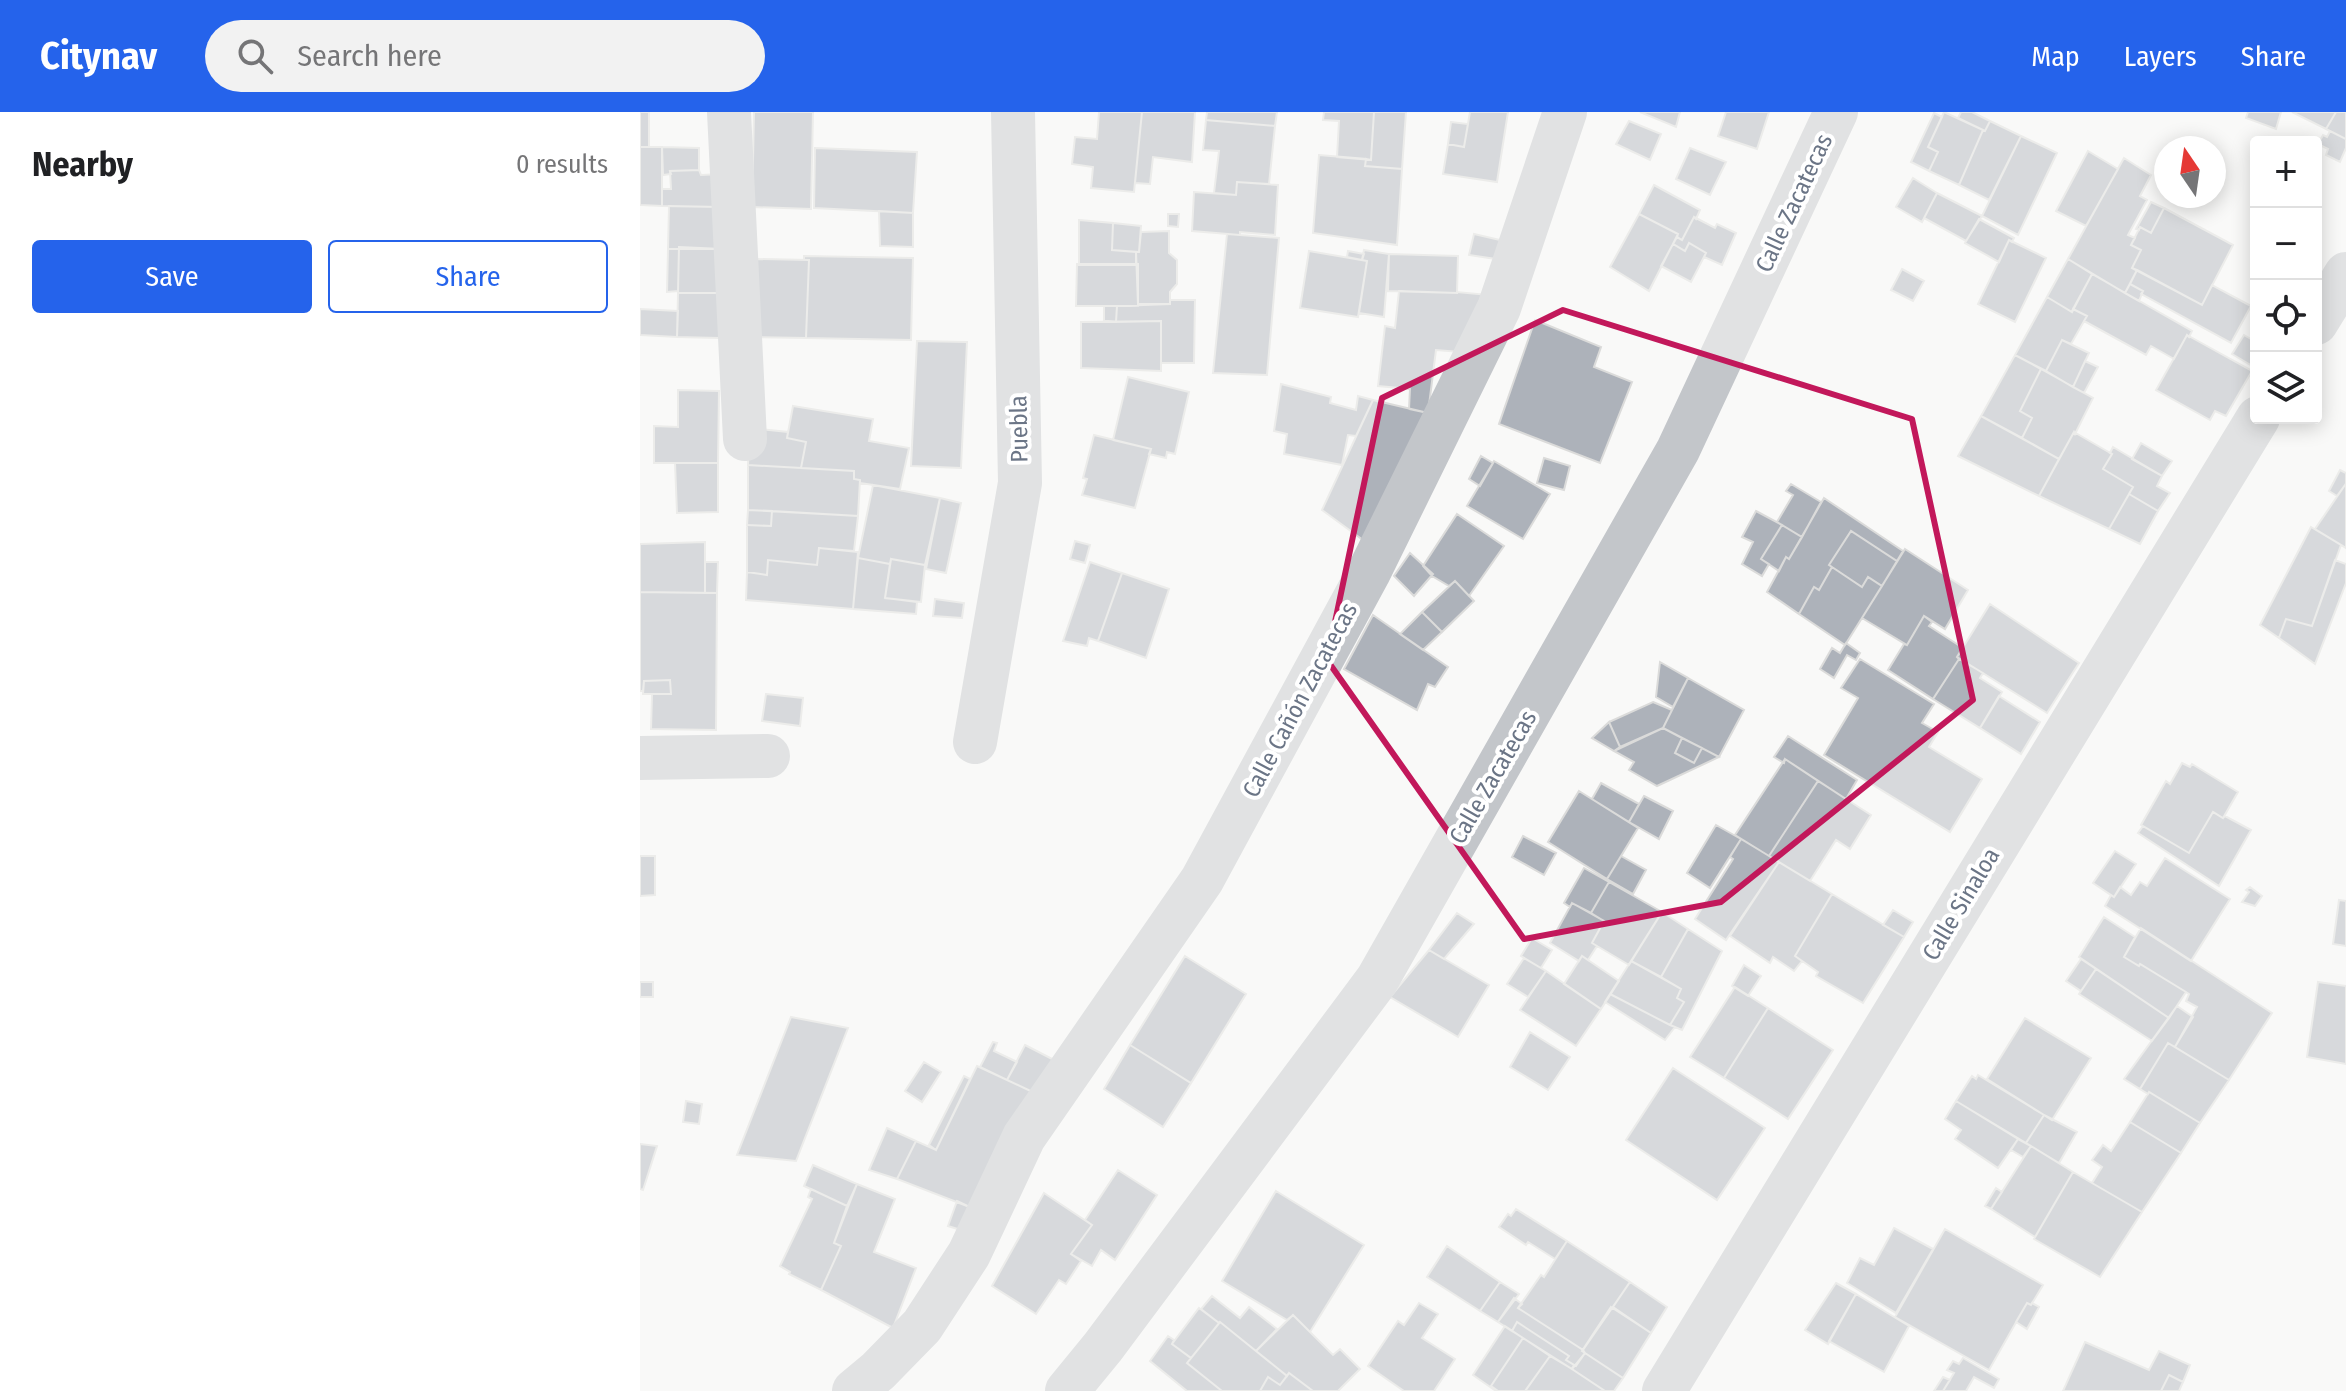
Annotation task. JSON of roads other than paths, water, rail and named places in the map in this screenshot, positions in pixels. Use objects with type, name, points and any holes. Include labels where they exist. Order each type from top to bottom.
[{"type":"street","points":[[729,112],[745,439]]},
{"type":"street","name":"Puebla","points":[[975,742],[1020,483],[1013,112]]},
{"type":"street","name":"Calle Cañón Zacatecas","points":[[854,1391],[922,1326],[969,1254],[1024,1137],[1202,880],[1369,572],[1499,308],[1565,112]]},
{"type":"street","name":"Calle Zacatecas","points":[[1067,1391],[1113,1334],[1377,980],[1678,450],[1836,112]]},
{"type":"street","points":[[2322,313],[2346,274]]},
{"type":"street","name":"Calle Sinaloa","points":[[1664,1391],[2254,424]]},
{"type":"street","points":[[640,758],[768,756]]}]
